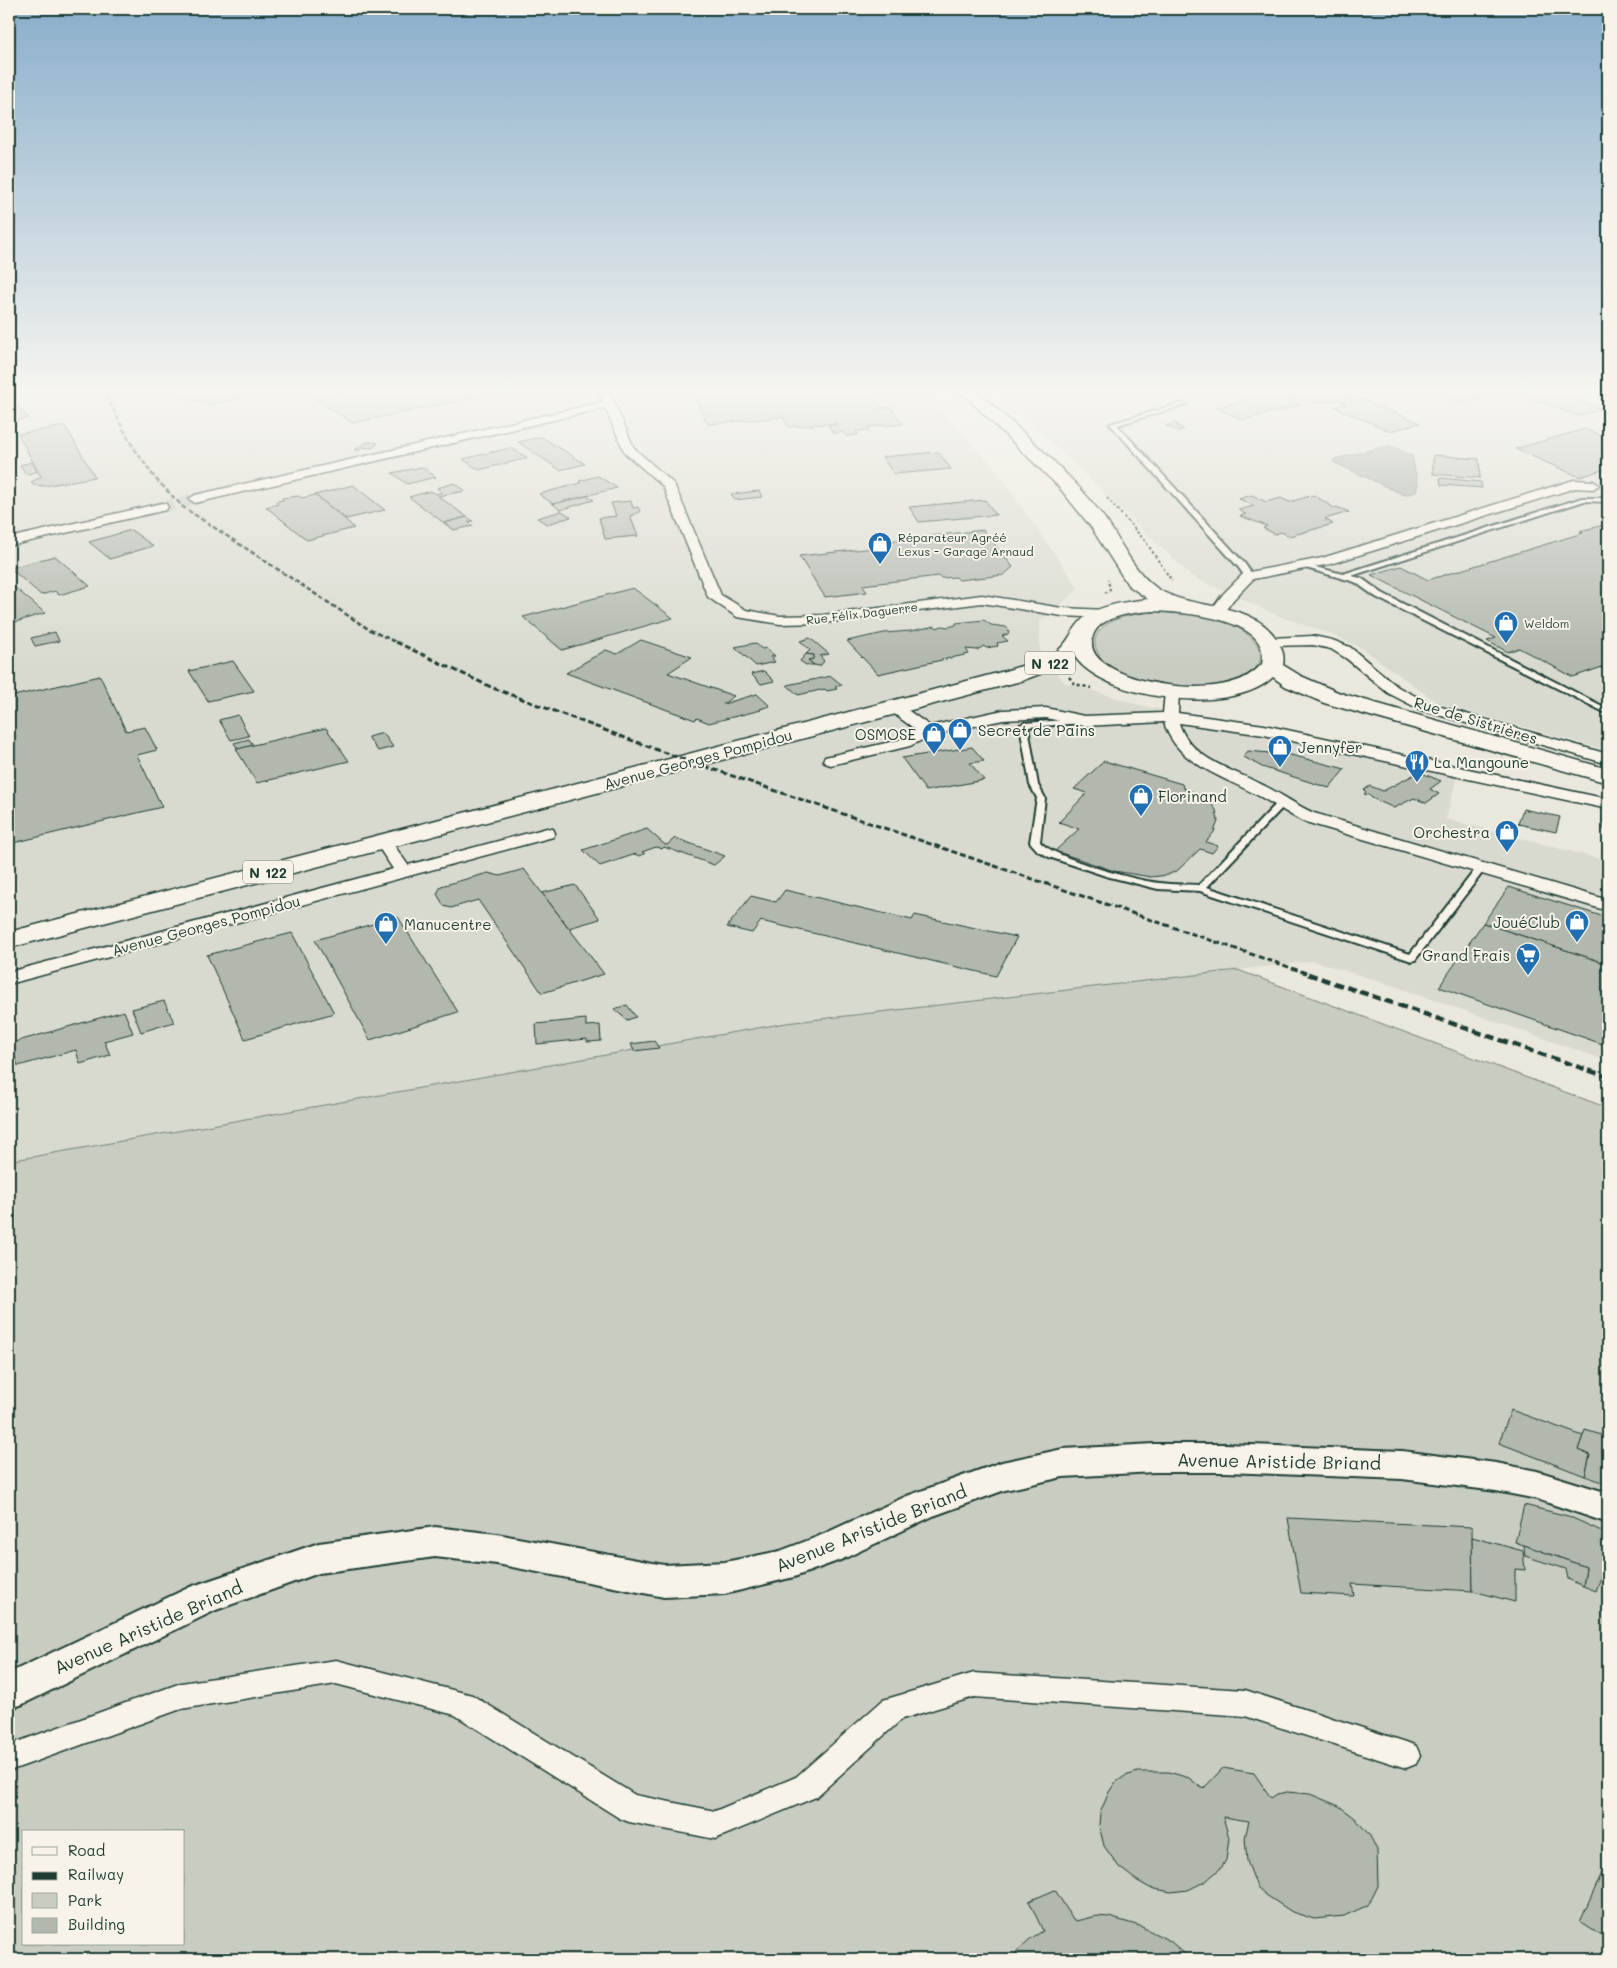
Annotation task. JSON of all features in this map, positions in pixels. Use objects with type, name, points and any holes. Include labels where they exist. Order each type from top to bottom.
[{"type":"main road","points":[[1062,480],[1099,524],[1135,581],[1153,594],[1184,606]]},
{"type":"main road","points":[[1110,607],[1134,592],[1135,581]]},
{"type":"main road","points":[[1110,607],[1184,606],[1217,612],[1240,620],[1258,630],[1270,642],[1274,655],[1271,667],[1258,679],[1237,688]]},
{"type":"main road","name":"Avenue Georges Pompidou","points":[[9,940],[1014,676],[1062,658],[1082,637],[1089,625],[1110,607]]},
{"type":"main road","points":[[1082,637],[1081,648],[1086,657],[1104,673],[1123,682],[1172,692],[1203,693],[1237,688],[1284,691],[1332,698],[1608,776]]},
{"type":"main road","points":[[1271,667],[1293,681],[1332,698]]},
{"type":"main road","name":"Avenue Georges Pompidou","points":[[1014,676],[1065,669],[1104,673]]},
{"type":"main road","name":"Avenue Aristide Briand","points":[[9,1692],[203,1598],[319,1558],[435,1542],[497,1549],[664,1581],[725,1578],[781,1566],[830,1548],[920,1506],[1002,1476],[1063,1463],[1154,1458],[1225,1458],[1402,1465],[1496,1477],[1537,1485],[1608,1508]]},
{"type":"street","points":[[194,499],[278,480]]},
{"type":"street","name":"Rue Félix Daguerre","points":[[663,480],[668,484],[715,597],[742,614],[780,620],[823,619],[970,600],[994,600],[1062,612],[1110,607]]},
{"type":"street","points":[[1217,612],[1228,597],[1249,576],[1325,561],[1574,484],[1593,485]]},
{"type":"street","points":[[9,542],[162,507]]},
{"type":"street","name":"Rue Félix Daguerre","points":[[1016,604],[1062,618],[1082,637]]},
{"type":"street","name":"Rue de Sistrières","points":[[1270,642],[1306,641],[1334,645],[1355,658],[1388,687],[1406,699],[1426,707],[1608,759]]},
{"type":"street","points":[[1172,692],[1172,726],[1183,744],[1223,773],[1271,795],[1292,810],[1308,817],[1608,906]]},
{"type":"street","points":[[894,707],[927,731]]},
{"type":"street","points":[[830,760],[904,743],[927,731],[1003,715],[1046,713],[1084,721],[1171,718],[1264,730],[1608,804]]},
{"type":"street","name":"Avenue Georges Pompidou","points":[[9,978],[547,833]]},
{"type":"street","points":[[383,842],[404,872]]},
{"type":"street","points":[[9,1758],[181,1696],[336,1672],[462,1704],[629,1808],[715,1825],[806,1787],[893,1709],[974,1685],[1246,1704],[1406,1755]]},
{"type":"lane","points":[[1164,480],[1249,576]]},
{"type":"lane","points":[[1343,577],[1584,499],[1608,500]]},
{"type":"lane","points":[[1303,566],[1358,580],[1385,598],[1608,712]]},
{"type":"lane","points":[[1084,721],[1024,725],[1034,785],[1041,798],[1035,842],[1041,849],[1052,855],[1109,874],[1158,886],[1201,888],[1412,958],[1481,868]]},
{"type":"lane","points":[[1201,888],[1282,803]]},
{"type":"path","points":[[1105,576],[1110,589],[1110,607]]},
{"type":"shaded area","points":[[9,480],[1003,480],[1079,589],[1040,622],[1040,650],[1064,682],[1143,706],[1457,776],[1446,819],[1608,861],[1608,1061],[1397,987],[1314,961],[786,1023],[9,1161]]},
{"type":"shaded area","points":[[1090,480],[1608,480],[1608,751],[1438,703],[1362,648],[1328,633],[1279,616],[1191,576]]},
{"type":"shaded area","points":[[1371,480],[1417,480],[1416,492],[1404,495]]},
{"type":"green space","points":[[1161,611],[1214,618],[1239,628],[1258,646],[1261,657],[1259,664],[1252,672],[1231,682],[1208,686],[1183,687],[1158,685],[1134,679],[1113,669],[1099,655],[1095,640],[1098,632],[1105,625],[1128,616]]},
{"type":"green space","points":[[1238,970],[1608,1108],[1608,1959],[9,1959],[9,1161],[786,1023]]},
{"type":"building","points":[[35,480],[79,480],[44,486],[33,485],[31,482]]},
{"type":"building","points":[[401,480],[424,480],[407,484]]},
{"type":"building","points":[[604,480],[617,488],[553,504],[539,494],[581,483],[579,481]]},
{"type":"building","points":[[1440,480],[1459,480],[1481,482],[1482,488],[1441,485]]},
{"type":"building","points":[[454,483],[465,491],[438,496],[467,517],[444,523],[409,497],[431,491],[436,494],[442,492],[437,488]]},
{"type":"building","points":[[353,485],[385,510],[346,519],[315,495]]},
{"type":"building","points":[[759,491],[762,497],[735,500],[731,494]]},
{"type":"building","points":[[315,495],[354,528],[307,540],[266,507],[278,504],[276,501],[283,500],[282,498],[299,496],[302,498]]},
{"type":"building","points":[[1252,495],[1266,502],[1281,498],[1289,502],[1314,495],[1334,508],[1337,507],[1349,512],[1325,519],[1333,524],[1290,536],[1281,532],[1275,534],[1263,528],[1267,526],[1240,516],[1246,514],[1238,510],[1254,506],[1239,499]]},
{"type":"building","points":[[587,496],[594,500],[560,510],[553,504]]},
{"type":"building","points":[[985,500],[996,515],[919,522],[909,507]]},
{"type":"building","points":[[631,501],[633,508],[638,507],[640,512],[630,516],[638,536],[605,539],[599,518],[616,516],[611,503]]},
{"type":"building","points":[[562,511],[571,517],[547,524],[537,518]]},
{"type":"building","points":[[467,517],[473,521],[468,522],[473,526],[454,530],[444,523]]},
{"type":"building","points":[[1608,524],[1608,665],[1573,677],[1519,648],[1508,652],[1487,641],[1496,638],[1371,575],[1401,566],[1428,580],[1583,533],[1580,531]]},
{"type":"building","points":[[131,530],[153,546],[110,559],[89,542]]},
{"type":"building","points":[[983,530],[1013,567],[1004,575],[959,580],[956,577],[941,578],[939,576],[862,585],[867,592],[825,597],[799,556],[874,548],[870,543]]},
{"type":"building","points":[[55,556],[90,586],[59,595],[55,591],[41,595],[10,568]]},
{"type":"building","points":[[9,585],[12,585],[45,613],[9,624]]},
{"type":"building","points":[[633,588],[673,618],[562,650],[523,617]]},
{"type":"building","points":[[984,620],[991,625],[1006,627],[1009,630],[1008,634],[1002,636],[1008,641],[997,643],[998,646],[986,648],[984,646],[977,650],[966,649],[969,654],[878,674],[847,641],[884,633],[911,631],[935,626],[937,628],[942,626],[948,627],[956,625],[956,623]]},
{"type":"building","points":[[55,632],[59,641],[35,646],[31,638]]},
{"type":"building","points":[[810,638],[829,654],[820,656],[824,661],[820,666],[814,665],[808,660],[813,659],[814,655],[806,654],[810,650],[800,641]]},
{"type":"building","points":[[641,640],[692,657],[668,673],[734,696],[723,704],[757,694],[770,706],[709,723],[697,718],[695,720],[566,673],[606,650],[617,654]]},
{"type":"building","points":[[755,643],[762,649],[766,648],[775,656],[771,657],[775,662],[756,666],[735,647]]},
{"type":"building","points":[[806,654],[814,655],[813,659],[808,660],[814,665],[806,665],[800,661]]},
{"type":"building","points":[[233,661],[254,691],[208,701],[189,671]]},
{"type":"building","points":[[764,671],[774,681],[761,684],[751,674]]},
{"type":"building","points":[[100,676],[126,731],[145,727],[157,750],[137,755],[162,807],[9,844],[9,697]]},
{"type":"building","points":[[831,676],[842,685],[835,687],[837,689],[827,691],[825,689],[798,695],[787,685]]},
{"type":"building","points":[[238,715],[249,736],[231,740],[219,720]]},
{"type":"building","points":[[326,728],[349,761],[257,783],[236,749]]},
{"type":"building","points":[[383,733],[393,747],[378,751],[368,737]]},
{"type":"building","points":[[249,739],[253,745],[238,749],[234,743]]},
{"type":"building","points":[[972,747],[984,761],[970,763],[984,780],[926,791],[902,758]]},
{"type":"building","points":[[1248,751],[1291,755],[1345,769],[1329,788],[1262,767],[1244,757]]},
{"type":"building","name":"Florinand","points":[[1104,761],[1182,784],[1183,788],[1209,801],[1216,810],[1218,821],[1214,832],[1206,842],[1218,846],[1212,853],[1200,849],[1178,870],[1168,875],[1151,877],[1114,871],[1055,851],[1079,829],[1059,822],[1087,793],[1074,789]]},
{"type":"building","points":[[1419,772],[1441,781],[1430,789],[1439,794],[1426,803],[1414,798],[1394,808],[1364,794],[1366,792],[1364,790],[1370,786],[1383,791]]},
{"type":"building","points":[[1523,809],[1560,817],[1556,832],[1518,824]]},
{"type":"building","points":[[1604,819],[1608,820],[1608,831],[1603,829]]},
{"type":"building","points":[[647,829],[664,844],[667,845],[675,838],[725,856],[714,865],[664,847],[662,849],[656,847],[642,852],[645,854],[638,856],[636,854],[600,866],[583,850]]},
{"type":"building","points":[[524,869],[604,974],[542,993],[478,900],[451,908],[444,906],[437,894],[441,886],[488,873],[500,876]]},
{"type":"building","points":[[575,885],[600,919],[569,928],[542,893]]},
{"type":"building","name":"JouéClub","points":[[1509,887],[1608,918],[1608,964],[1483,923]]},
{"type":"building","points":[[785,890],[912,920],[915,915],[1017,937],[996,976],[761,921],[752,933],[727,927],[751,896],[776,902]]},
{"type":"building","points":[[398,917],[458,1012],[370,1040],[315,940]]},
{"type":"building","name":"Grand Frais","points":[[1483,923],[1608,964],[1608,1046],[1439,987]]},
{"type":"building","points":[[292,933],[334,1013],[245,1039],[207,955]]},
{"type":"building","points":[[164,1001],[174,1022],[141,1032],[132,1009]]},
{"type":"building","points":[[627,1005],[636,1017],[627,1020],[614,1009]]},
{"type":"building","points":[[124,1011],[133,1033],[104,1041],[110,1055],[80,1064],[76,1050],[18,1066],[11,1043]]},
{"type":"building","points":[[586,1019],[586,1026],[600,1025],[601,1041],[587,1042],[587,1039],[537,1044],[536,1024]]},
{"type":"building","points":[[654,1041],[659,1048],[634,1051],[631,1044]]},
{"type":"building","points":[[1511,1410],[1583,1436],[1578,1450],[1590,1455],[1585,1476],[1499,1443]]},
{"type":"building","points":[[1585,1430],[1608,1437],[1608,1484],[1585,1476],[1590,1455],[1578,1450]]},
{"type":"building","points":[[1524,1505],[1568,1516],[1608,1534],[1608,1558],[1596,1591],[1583,1586],[1586,1567],[1515,1542]]},
{"type":"building","points":[[1288,1518],[1472,1527],[1473,1591],[1352,1584],[1354,1596],[1301,1593]]},
{"type":"building","points":[[1472,1537],[1523,1551],[1525,1570],[1515,1569],[1515,1602],[1473,1591]]},
{"type":"building","points":[[1524,1545],[1586,1567],[1583,1586],[1568,1579],[1566,1569],[1525,1556]]},
{"type":"building","points":[[1608,1558],[1608,1579],[1602,1577]]},
{"type":"building","points":[[1223,1768],[1254,1773],[1271,1798],[1277,1794],[1287,1792],[1310,1794],[1339,1806],[1355,1818],[1370,1836],[1377,1850],[1378,1886],[1366,1906],[1344,1916],[1314,1919],[1292,1912],[1266,1895],[1257,1887],[1247,1861],[1245,1838],[1249,1821],[1223,1817],[1229,1838],[1226,1860],[1222,1867],[1206,1881],[1188,1890],[1171,1892],[1150,1888],[1119,1867],[1104,1846],[1099,1825],[1100,1813],[1115,1783],[1125,1776],[1138,1772],[1169,1772],[1189,1778],[1203,1789]]},
{"type":"building","points":[[1606,1864],[1608,1865],[1608,1940],[1580,1922]]},
{"type":"building","points":[[1055,1890],[1076,1921],[1096,1916],[1109,1917],[1140,1926],[1170,1941],[1191,1959],[1013,1959],[1017,1951],[1030,1939],[1043,1931],[1029,1901]]},
{"type":"tunnel","points":[[162,507],[195,499]]},
{"type":"railway","points":[[157,480],[183,507],[370,630],[398,643]]},
{"type":"railway","points":[[396,642],[493,688],[660,751],[1312,975]]},
{"type":"railway","points":[[1308,974],[1608,1077]]},
{"type":"place","name":"Réparateur Agréé Lexus - Garage Arnaud","points":[[880,565]]},
{"type":"place","name":"Weldom","points":[[1506,644]]},
{"type":"place","name":"Secret de Pains","points":[[960,751]]},
{"type":"place","name":"OSMOSE","points":[[934,755]]},
{"type":"place","name":"Jennyfer","points":[[1280,768]]},
{"type":"place","name":"La Mangoune","points":[[1417,783]]},
{"type":"place","name":"Florinand","points":[[1141,817]]},
{"type":"place","name":"Orchestra","points":[[1507,853]]},
{"type":"place","name":"JouéClub","points":[[1577,943]]},
{"type":"place","name":"Manucentre","points":[[386,945]]},
{"type":"place","name":"Grand Frais","points":[[1528,976]]}]
